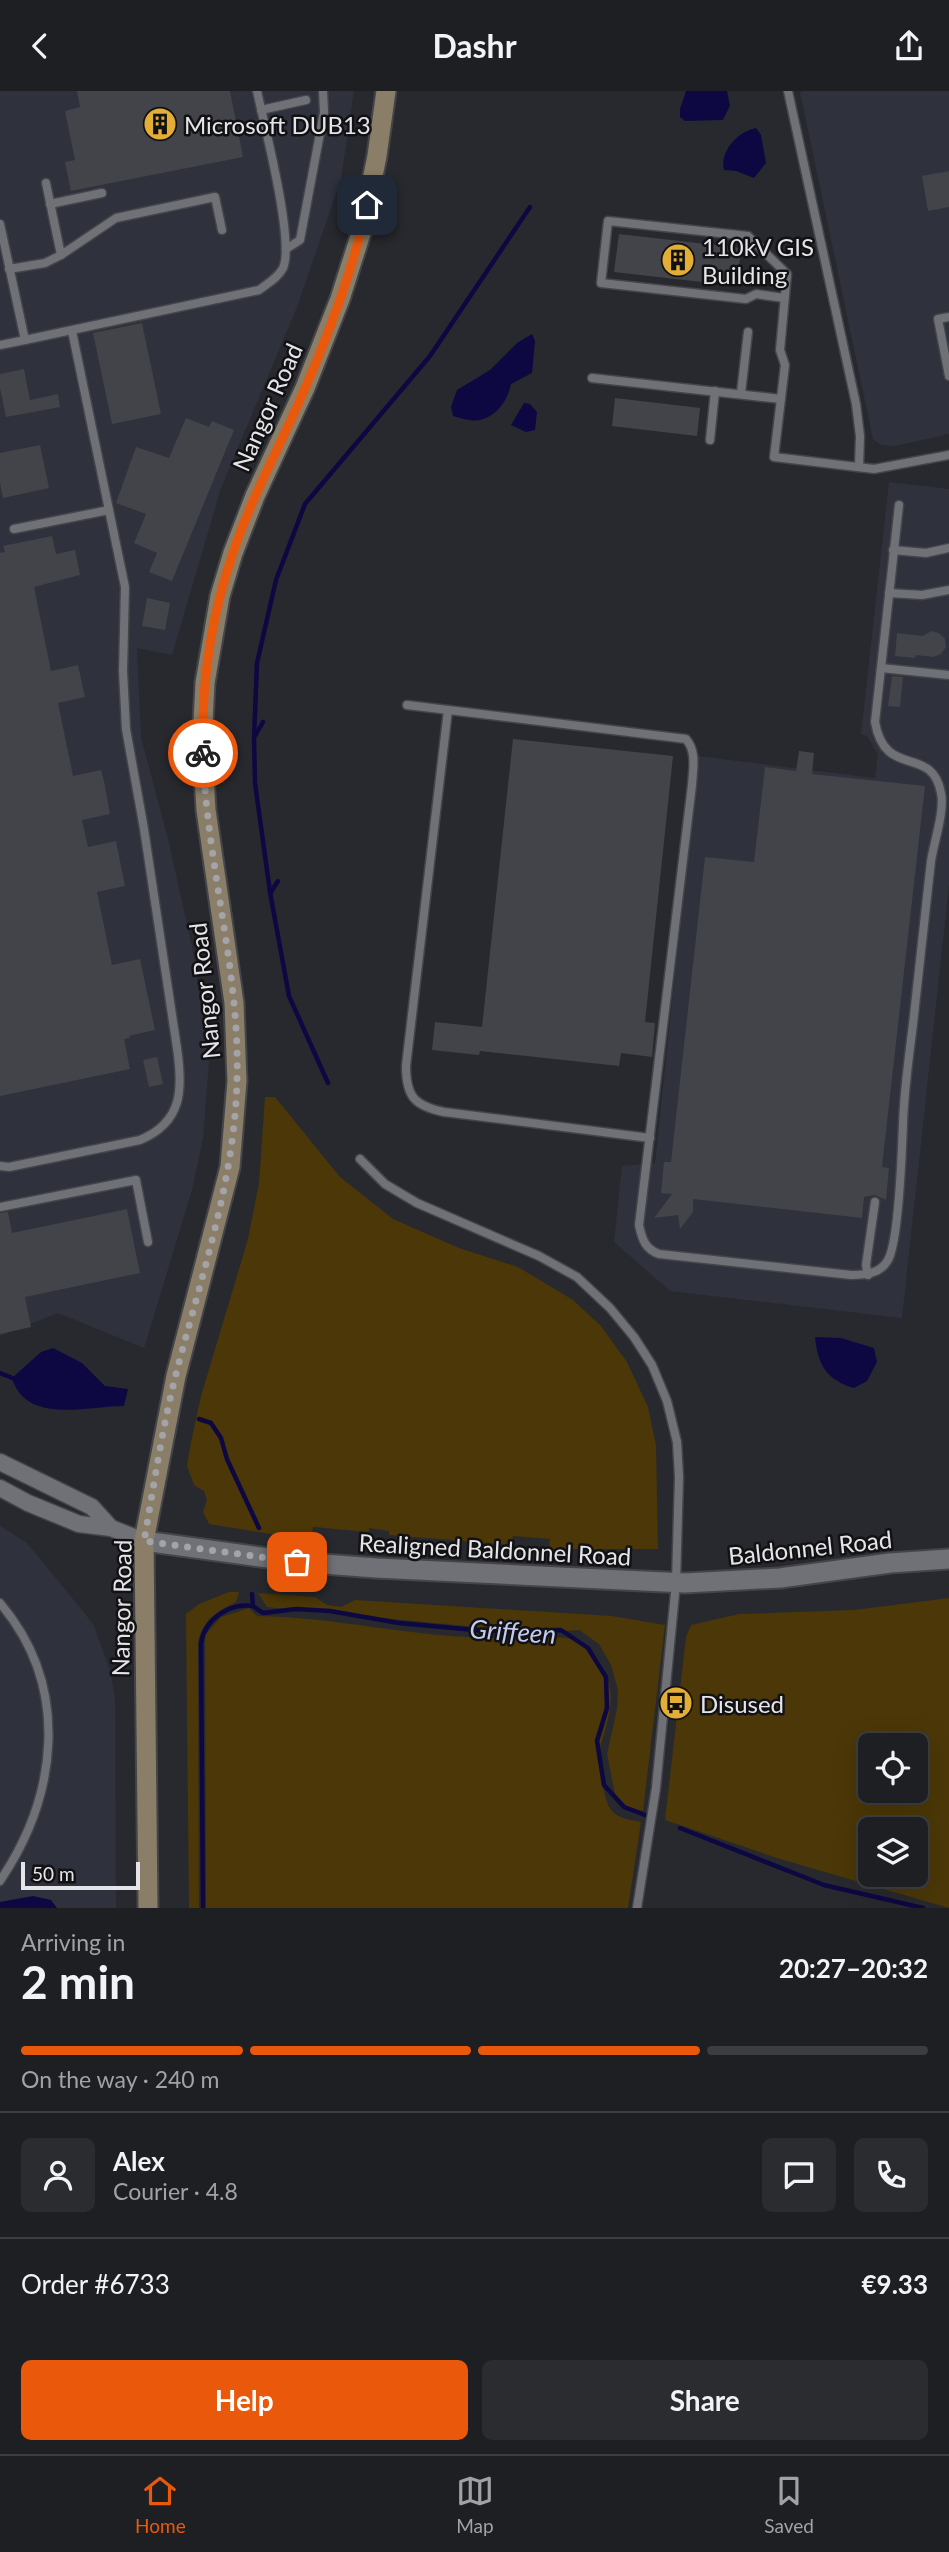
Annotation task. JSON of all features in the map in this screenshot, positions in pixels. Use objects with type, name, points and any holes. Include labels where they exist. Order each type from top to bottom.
[{"type":"main road","name":"Nangor Road","points":[[148,1908],[144,1541],[176,1376],[230,1167],[237,1081],[234,1003],[206,810],[203,713],[211,639],[233,553],[255,496],[299,401],[354,257],[377,156],[386,91]]},
{"type":"street","points":[[0,1462],[92,1507],[111,1528]]},
{"type":"street","points":[[0,1488],[27,1503],[79,1524],[111,1528],[144,1541]]},
{"type":"street","name":"Realigned Baldonnel Road","points":[[144,1541],[297,1562],[676,1583]]},
{"type":"street","name":"Baldonnel Road","points":[[676,1583],[780,1578],[890,1563],[949,1559]]},
{"type":"lane","points":[[0,345],[259,289],[274,279],[282,268],[286,249],[278,190],[257,91]]},
{"type":"lane","points":[[286,249],[300,240],[324,112],[323,91]]},
{"type":"lane","points":[[788,91],[856,404],[860,436],[859,467]]},
{"type":"lane","points":[[261,110],[306,100]]},
{"type":"lane","points":[[46,183],[61,255]]},
{"type":"lane","points":[[50,204],[102,193]]},
{"type":"lane","points":[[9,269],[45,263],[116,218],[215,197],[222,230]]},
{"type":"lane","points":[[784,298],[756,294],[746,299],[601,283],[608,221],[748,236],[787,274],[780,350],[785,365],[774,457],[874,469],[949,455]]},
{"type":"lane","points":[[0,224],[25,340]]},
{"type":"lane","points":[[949,317],[938,319],[949,376]]},
{"type":"lane","points":[[0,1166],[9,1167],[140,1140],[153,1134],[163,1126],[177,1105],[182,1079],[144,828],[126,729],[123,671],[125,587],[72,331]]},
{"type":"lane","points":[[741,393],[748,332]]},
{"type":"lane","points":[[592,378],[781,399]]},
{"type":"lane","points":[[710,440],[715,391]]},
{"type":"lane","points":[[407,705],[686,739],[691,745],[694,758],[692,785],[639,1226],[644,1243],[654,1252],[868,1275],[881,1269],[889,1259],[893,1244],[907,1078],[933,843],[942,799],[938,782],[931,771],[920,764],[893,756],[884,748],[877,735],[875,722],[898,505]]},
{"type":"lane","points":[[14,529],[109,510]]},
{"type":"lane","points":[[893,550],[926,553],[949,548]]},
{"type":"lane","points":[[889,593],[922,596],[949,590]]},
{"type":"lane","points":[[881,668],[949,675]]},
{"type":"lane","points":[[448,710],[406,1066],[406,1080],[410,1092],[424,1107],[444,1112],[650,1137]]},
{"type":"lane","points":[[360,1159],[385,1184],[417,1203],[539,1257],[577,1277],[610,1308],[634,1337],[652,1365],[667,1401],[677,1442],[679,1490],[676,1583],[656,1788],[637,1908]]},
{"type":"lane","points":[[0,1207],[136,1180],[148,1242]]},
{"type":"lane","points":[[868,1275],[866,1265],[875,1202]]},
{"type":"lane","points":[[0,1603],[23,1635],[35,1660],[47,1704],[49,1729],[45,1778],[38,1803],[25,1839],[0,1881]]},
{"type":"shaded area","points":[[0,91],[354,91],[341,179],[297,307],[221,488],[172,655],[137,648],[141,737],[169,843],[193,951],[209,1062],[203,1139],[192,1190],[144,1348],[58,1313],[0,1336]]},
{"type":"shaded area","points":[[686,91],[727,91],[730,106],[723,120],[685,121],[680,117],[680,109]]},
{"type":"shaded area","points":[[949,91],[949,434],[895,446],[881,445],[873,439],[800,92]]},
{"type":"shaded area","points":[[756,128],[761,135],[766,163],[754,178],[736,171],[724,170],[724,156],[731,143],[743,133]]},
{"type":"shaded area","points":[[532,334],[535,341],[532,373],[511,384],[507,396],[496,411],[477,420],[453,416],[451,407],[457,390],[490,370],[517,343]]},
{"type":"shaded area","points":[[524,403],[530,404],[537,412],[535,430],[526,432],[511,425]]},
{"type":"shaded area","points":[[889,482],[949,489],[949,885],[902,1318],[670,1291],[614,1242],[622,1166],[655,1163],[698,756],[875,778],[878,755],[868,737],[861,734]]},
{"type":"shaded area","points":[[265,1097],[275,1097],[340,1177],[393,1219],[459,1248],[518,1267],[573,1300],[601,1326],[627,1362],[648,1407],[656,1445],[658,1549],[549,1549],[550,1539],[513,1536],[512,1545],[389,1535],[389,1531],[369,1528],[369,1532],[313,1527],[312,1535],[292,1533],[289,1537],[209,1524],[203,1512],[207,1500],[204,1491],[194,1485],[187,1466],[201,1396],[248,1239],[259,1183]]},
{"type":"shaded area","points":[[815,1337],[841,1338],[874,1348],[877,1362],[867,1381],[854,1388],[830,1376],[818,1356]]},
{"type":"shaded area","points":[[53,1348],[82,1363],[105,1386],[128,1389],[124,1406],[60,1410],[44,1408],[30,1402],[19,1393],[12,1378],[41,1352]]},
{"type":"shaded area","points":[[0,1526],[27,1543],[86,1615],[94,1626],[111,1673],[115,1701],[116,1908],[0,1908]]},
{"type":"shaded area","points":[[229,1592],[239,1592],[236,1602],[222,1609],[206,1623],[198,1644],[199,1908],[189,1908],[186,1614],[199,1604]]},
{"type":"shaded area","points":[[258,1593],[315,1597],[327,1605],[341,1607],[355,1600],[612,1616],[665,1625],[643,1811],[626,1806],[615,1794],[607,1754],[617,1709],[618,1690],[611,1665],[599,1644],[579,1630],[538,1633],[267,1607]]},
{"type":"shaded area","points":[[949,1598],[949,1908],[877,1887],[928,1887],[928,1817],[858,1817],[858,1882],[780,1859],[665,1820],[686,1637],[691,1625],[739,1614],[854,1610]]},
{"type":"shaded area","points":[[249,1608],[257,1616],[318,1620],[439,1635],[557,1637],[584,1643],[603,1668],[609,1684],[611,1701],[600,1750],[606,1799],[618,1816],[641,1822],[628,1908],[206,1908],[205,1635],[221,1617]]},
{"type":"shaded area","points":[[33,1896],[51,1900],[57,1908],[0,1908],[0,1902]]},
{"type":"building","name":"Microsoft DUB13","points":[[77,91],[230,91],[243,157],[71,191],[65,162],[75,160],[65,111],[80,107]]},
{"type":"building","points":[[949,171],[949,207],[928,211],[922,176]]},
{"type":"building","name":"110kV GIS Building","points":[[619,234],[741,248],[737,286],[614,272]]},
{"type":"building","points":[[142,323],[161,414],[112,424],[93,333]]},
{"type":"building","points":[[24,369],[30,400],[58,394],[60,407],[6,417],[0,374]]},
{"type":"building","points":[[615,398],[700,408],[697,436],[612,426]]},
{"type":"building","points":[[186,418],[209,427],[212,421],[234,430],[172,581],[149,572],[157,553],[134,543],[146,514],[116,503],[136,447],[169,458]]},
{"type":"building","points":[[40,445],[49,488],[3,498],[0,453]]},
{"type":"building","points":[[52,536],[56,554],[75,550],[80,575],[34,587],[51,671],[78,665],[85,697],[58,703],[73,776],[101,770],[104,781],[110,814],[82,820],[88,847],[116,841],[125,886],[97,892],[112,965],[140,959],[155,1030],[124,1039],[130,1069],[0,1096],[0,553],[5,552],[3,546]]},
{"type":"building","points":[[147,598],[170,603],[165,630],[142,626]]},
{"type":"building","points":[[931,631],[939,633],[945,639],[946,647],[941,654],[933,657],[916,655],[915,658],[895,656],[897,633],[923,636]]},
{"type":"building","points":[[892,676],[903,677],[900,707],[888,706]]},
{"type":"building","points":[[513,739],[673,756],[645,1022],[655,1023],[652,1057],[621,1053],[619,1066],[480,1051],[479,1055],[432,1050],[435,1022],[482,1027]]},
{"type":"building","points":[[799,751],[814,753],[812,774],[925,786],[882,1167],[889,1168],[886,1200],[875,1195],[864,1197],[862,1218],[693,1199],[693,1212],[680,1229],[678,1215],[654,1218],[672,1194],[661,1193],[664,1162],[671,1162],[705,857],[754,862],[765,767],[796,771]]},
{"type":"building","points":[[157,1057],[163,1084],[149,1087],[143,1060]]},
{"type":"building","points":[[127,1209],[140,1273],[25,1297],[31,1327],[0,1334],[0,1213],[8,1212],[12,1233]]},
{"type":"waterway","points":[[328,1083],[289,996],[270,892],[255,783],[257,663],[276,580],[305,504],[430,356],[530,207]]},
{"type":"waterway","points":[[255,736],[263,722]]},
{"type":"waterway","points":[[271,892],[278,881]]},
{"type":"waterway","name":"Griffeen","points":[[0,1373],[15,1379]]},
{"type":"waterway","name":"Griffeen","points":[[199,1419],[211,1423],[221,1438],[227,1459],[259,1528]]},
{"type":"waterway","name":"Griffeen","points":[[252,1594],[253,1606],[263,1613],[296,1609],[486,1631],[561,1630],[588,1648],[606,1677],[607,1708],[597,1741],[604,1785],[624,1807],[645,1815]]},
{"type":"waterway","points":[[203,1908],[201,1643],[207,1627],[220,1614],[235,1607],[253,1606]]},
{"type":"waterway","name":"Griffeen","points":[[680,1828],[824,1885],[923,1908]]},
{"type":"way so far","points":[[203,753],[206,810],[234,1003],[237,1081],[230,1167],[176,1376],[144,1541],[297,1562]]},
{"type":"place","name":"Microsoft DUB13","points":[[160,124]]},
{"type":"place","name":"110kV GIS Building","points":[[678,260]]},
{"type":"place","name":"Disused","points":[[676,1703]]},
{"type":"route","points":[[203,753],[205,683],[220,596],[255,496],[299,401],[340,299],[367,205]]}]
